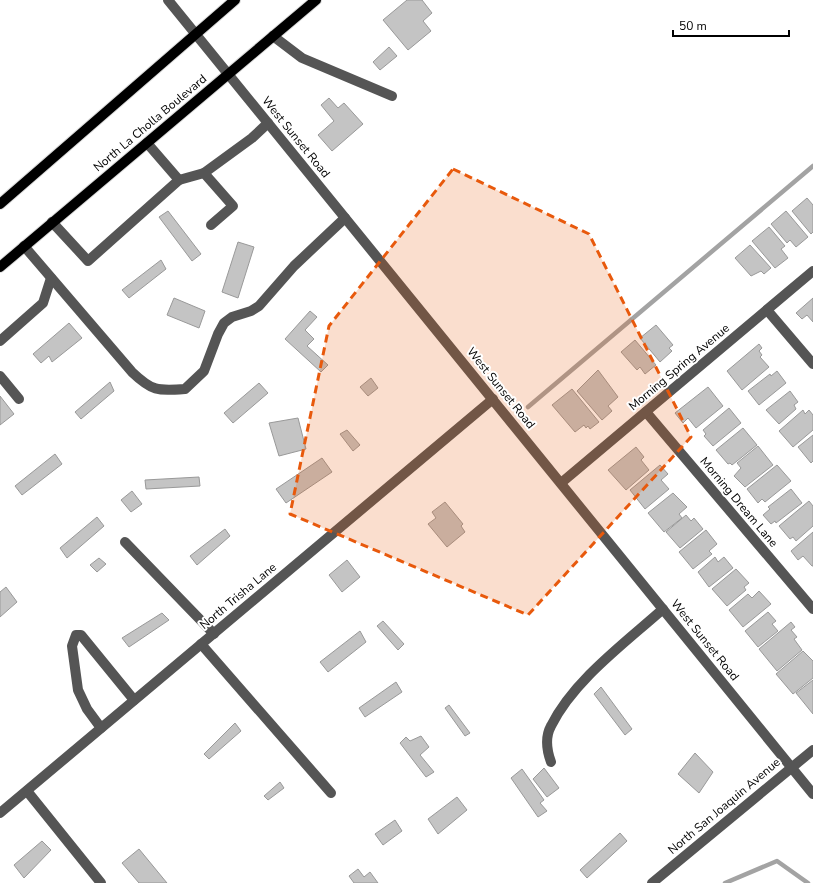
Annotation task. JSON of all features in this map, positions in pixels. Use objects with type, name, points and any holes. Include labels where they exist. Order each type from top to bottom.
[{"type":"main road","points":[[0,204],[235,0]]},
{"type":"main road","name":"North La Cholla Boulevard","points":[[0,267],[316,0]]},
{"type":"street","name":"West Sunset Road","points":[[168,0],[813,794]]},
{"type":"street","points":[[273,36],[302,58],[392,96]]},
{"type":"street","points":[[52,222],[88,262],[179,180],[204,173],[252,138],[268,123]]},
{"type":"street","points":[[147,143],[179,180]]},
{"type":"street","points":[[204,173],[233,206],[211,225]]},
{"type":"street","points":[[24,246],[132,372],[146,386],[159,390],[185,389],[204,371],[218,334],[224,323],[232,317],[251,312],[259,306],[294,266],[345,218]]},
{"type":"street","name":"Morning Spring Avenue","points":[[561,483],[813,271]]},
{"type":"street","points":[[0,341],[43,303],[52,278]]},
{"type":"street","points":[[767,310],[813,364]]},
{"type":"street","points":[[0,376],[19,398]]},
{"type":"street","name":"North Trisha Lane","points":[[0,813],[493,399]]},
{"type":"street","name":"Morning Dream Lane","points":[[646,412],[813,609]]},
{"type":"street","points":[[125,542],[214,634]]},
{"type":"street","points":[[551,762],[547,749],[550,727],[582,682],[663,610]]},
{"type":"street","points":[[101,728],[87,709],[78,690],[72,646],[76,635],[81,635],[134,700]]},
{"type":"street","points":[[201,644],[331,793]]},
{"type":"street","name":"North San Joaquin Avenue","points":[[652,883],[813,750]]},
{"type":"street","points":[[27,791],[101,883]]},
{"type":"highlighted area","points":[[453,169],[589,234],[691,437],[528,615],[290,514],[329,326]]},
{"type":"building","points":[[407,0],[422,0],[432,13],[423,21],[431,31],[408,50],[383,20]]},
{"type":"building","points":[[389,47],[397,56],[380,70],[373,62]]},
{"type":"building","points":[[329,98],[338,108],[344,103],[363,124],[332,151],[318,135],[334,121],[321,105]]},
{"type":"building","points":[[807,198],[813,205],[813,232],[811,234],[792,211]]},
{"type":"building","points":[[168,211],[201,254],[192,261],[159,217]]},
{"type":"building","points":[[786,211],[808,237],[796,247],[790,240],[787,243],[771,224]]},
{"type":"building","points":[[769,227],[785,246],[781,249],[788,258],[775,268],[752,241]]},
{"type":"building","points":[[238,242],[254,247],[238,298],[222,292]]},
{"type":"building","points":[[750,245],[771,268],[764,274],[761,271],[751,276],[735,258]]},
{"type":"building","points":[[161,260],[166,269],[129,298],[122,290]]},
{"type":"building","points":[[174,298],[205,311],[199,328],[167,315]]},
{"type":"building","points":[[813,298],[813,322],[807,315],[802,319],[796,313]]},
{"type":"building","points":[[310,311],[317,317],[305,330],[314,339],[307,346],[328,365],[321,372],[285,339]]},
{"type":"building","points":[[69,323],[82,338],[52,362],[49,356],[41,363],[33,354]]},
{"type":"building","points":[[656,325],[673,345],[669,348],[672,351],[660,362],[640,338]]},
{"type":"building","points":[[635,340],[656,365],[645,374],[640,367],[637,370],[621,352]]},
{"type":"building","points":[[759,344],[762,348],[759,351],[762,355],[760,357],[769,367],[742,390],[727,371]]},
{"type":"building","points":[[598,370],[618,397],[608,406],[612,411],[602,420],[577,391]]},
{"type":"building","points":[[777,371],[786,383],[759,405],[748,391],[770,374],[771,376]]},
{"type":"building","points":[[371,378],[378,388],[368,396],[360,387]]},
{"type":"building","points":[[110,382],[114,391],[81,419],[75,412]]},
{"type":"building","points":[[259,383],[268,393],[233,423],[224,413]]},
{"type":"building","points":[[708,387],[723,406],[696,428],[688,418],[683,423],[675,413]]},
{"type":"building","points":[[572,389],[599,422],[590,429],[588,426],[586,428],[584,425],[575,432],[552,405]]},
{"type":"building","points":[[790,391],[798,402],[794,405],[796,409],[779,424],[766,410]]},
{"type":"building","points":[[0,396],[14,414],[0,425]]},
{"type":"building","points":[[729,408],[741,423],[713,446],[704,436],[706,434],[703,430]]},
{"type":"building","points":[[803,410],[805,414],[809,410],[813,415],[813,430],[793,447],[779,431]]},
{"type":"building","points":[[298,418],[306,449],[279,456],[269,423]]},
{"type":"building","points":[[743,428],[757,445],[732,465],[730,463],[728,464],[716,450]]},
{"type":"building","points":[[347,430],[360,445],[353,451],[340,434]]},
{"type":"building","points":[[813,435],[813,461],[811,463],[798,447]]},
{"type":"building","points":[[758,446],[773,465],[745,487],[734,476],[741,468],[737,463]]},
{"type":"building","points":[[636,447],[644,457],[641,460],[649,470],[626,490],[608,470]]},
{"type":"building","points":[[55,454],[62,464],[22,495],[15,486]]},
{"type":"building","points":[[322,458],[332,472],[286,503],[276,489]]},
{"type":"building","points":[[660,465],[668,474],[661,480],[669,489],[645,509],[630,490]]},
{"type":"building","points":[[777,465],[791,481],[765,502],[762,499],[758,503],[747,489]]},
{"type":"building","points":[[199,477],[200,486],[146,489],[145,480]]},
{"type":"building","points":[[791,489],[802,503],[776,523],[775,521],[771,524],[763,515],[770,509],[768,507]]},
{"type":"building","points":[[132,491],[142,504],[131,512],[121,500]]},
{"type":"building","points":[[673,493],[687,507],[679,514],[682,518],[664,532],[648,513]]},
{"type":"building","points":[[809,501],[813,506],[813,526],[796,541],[793,537],[790,539],[779,526]]},
{"type":"building","points":[[445,502],[463,524],[461,526],[465,532],[447,547],[428,524],[436,518],[432,512]]},
{"type":"building","points":[[686,515],[691,521],[694,518],[703,529],[680,548],[666,532]]},
{"type":"building","points":[[97,517],[104,526],[67,558],[60,548]]},
{"type":"building","points":[[225,529],[230,536],[197,565],[190,556]]},
{"type":"building","points":[[706,530],[717,544],[709,551],[712,554],[693,569],[679,552]]},
{"type":"building","points":[[813,532],[812,566],[803,556],[798,560],[791,551]]},
{"type":"building","points":[[715,557],[718,562],[724,557],[733,568],[709,587],[698,572]]},
{"type":"building","points":[[99,558],[106,564],[97,572],[90,565]]},
{"type":"building","points":[[347,560],[360,577],[342,592],[329,575]]},
{"type":"building","points":[[736,569],[749,583],[744,587],[746,590],[727,606],[712,589]]},
{"type":"building","points":[[6,587],[17,602],[0,617],[0,592]]},
{"type":"building","points":[[759,591],[771,604],[743,627],[729,610],[748,594],[752,598]]},
{"type":"building","points":[[768,612],[776,621],[772,624],[778,631],[758,647],[745,631]]},
{"type":"building","points":[[162,613],[169,620],[129,647],[122,638]]},
{"type":"building","points":[[383,621],[404,644],[398,650],[377,626]]},
{"type":"building","points":[[791,622],[795,627],[791,630],[797,637],[794,639],[802,650],[777,671],[759,649]]},
{"type":"building","points":[[360,631],[366,642],[328,672],[320,662]]},
{"type":"building","points":[[803,651],[813,661],[813,678],[793,694],[776,674]]},
{"type":"building","points":[[813,680],[813,714],[796,693]]},
{"type":"building","points":[[396,682],[402,692],[365,717],[359,708]]},
{"type":"building","points":[[601,687],[632,729],[625,735],[594,694]]},
{"type":"building","points":[[449,705],[470,733],[465,736],[445,708]]},
{"type":"building","points":[[235,723],[241,731],[209,759],[204,754]]},
{"type":"building","points":[[421,736],[429,747],[420,755],[434,772],[426,777],[400,743],[406,737],[410,741]]},
{"type":"building","points":[[695,753],[713,772],[699,793],[678,774]]},
{"type":"building","points":[[544,768],[559,788],[547,797],[533,779]]},
{"type":"building","points":[[522,769],[544,800],[540,803],[547,811],[538,817],[511,778]]},
{"type":"building","points":[[280,782],[284,788],[268,800],[264,796]]},
{"type":"building","points":[[457,797],[467,810],[438,834],[428,819]]},
{"type":"building","points":[[395,820],[402,831],[383,845],[375,834]]},
{"type":"building","points":[[620,833],[627,841],[587,878],[580,870]]},
{"type":"building","points":[[42,841],[51,850],[24,878],[14,865]]},
{"type":"building","points":[[139,849],[167,883],[139,883],[122,863]]},
{"type":"building","points":[[358,869],[364,877],[370,872],[378,883],[354,883],[349,876]]},
{"type":"waterway","points":[[528,407],[813,166]]},
{"type":"waterway","points":[[725,883],[777,861],[808,883]]}]
